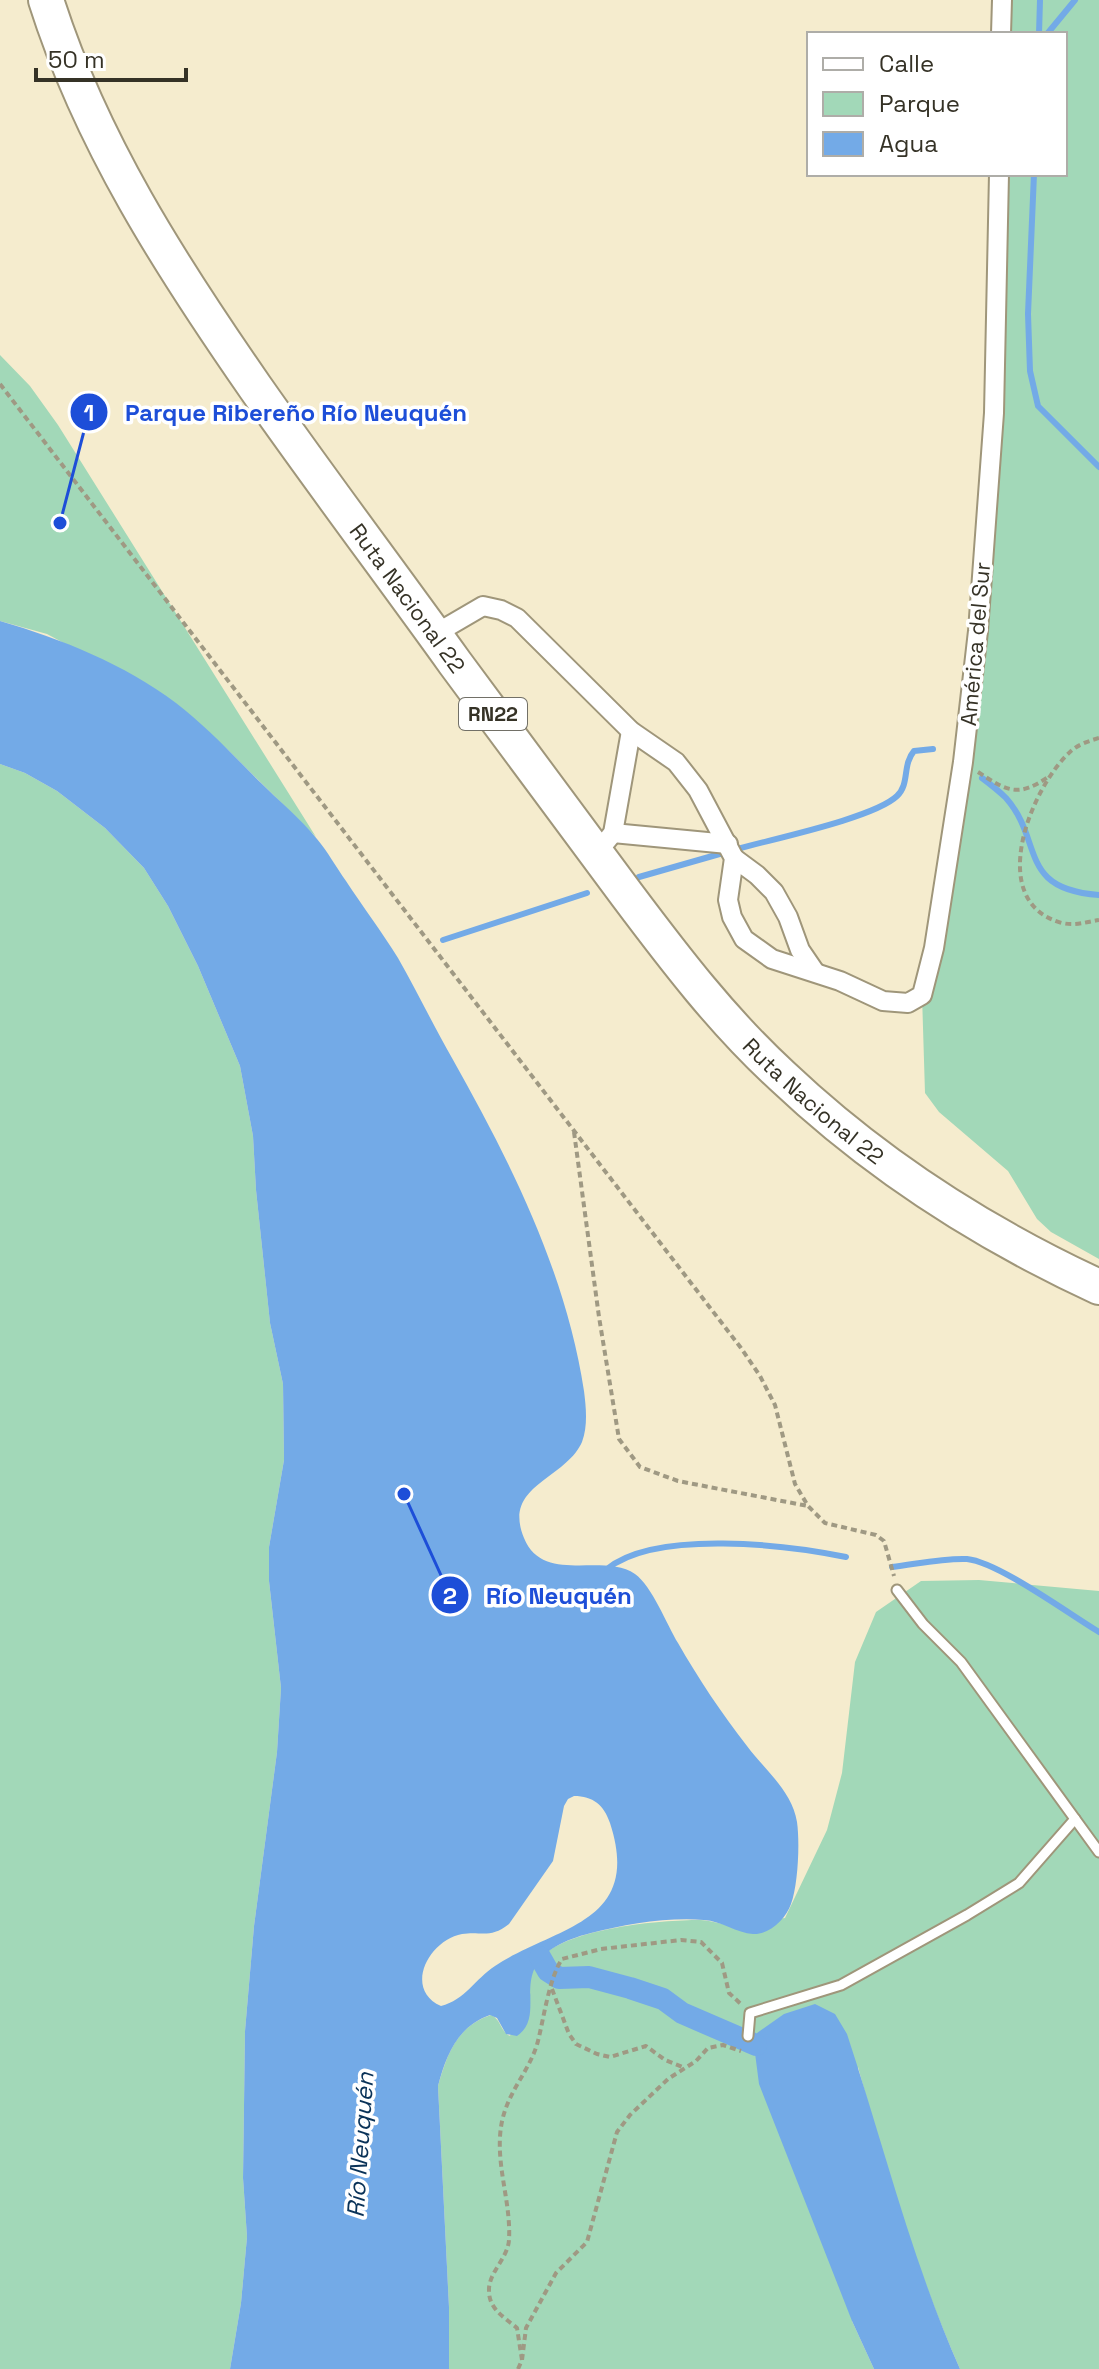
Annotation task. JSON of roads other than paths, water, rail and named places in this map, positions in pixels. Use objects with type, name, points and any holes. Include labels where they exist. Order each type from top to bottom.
[{"type":"highway","name":"Ruta Nacional 22","points":[[46,0],[84,101],[150,228],[199,306],[435,634],[604,844],[706,996],[778,1073],[898,1174],[1021,1249],[1099,1287]]},
{"type":"street","points":[[1001,32],[1002,0]]},
{"type":"street","name":"América del Sur","points":[[731,851],[728,900],[732,917],[744,939],[772,959],[840,981],[883,1001],[908,1003],[922,995],[934,948],[963,762],[978,631],[994,413],[999,176]]},
{"type":"street","points":[[435,634],[483,606],[517,618],[543,641],[631,731],[676,762],[698,790],[731,851],[774,892],[788,917],[800,950],[815,972]]},
{"type":"street","points":[[631,731],[604,844],[731,851]]},
{"type":"lane","points":[[897,1590],[923,1624],[961,1662],[1099,1852]]},
{"type":"lane","points":[[748,2036],[750,2013],[841,1985],[1019,1883],[1075,1819]]},
{"type":"water","name":"Río Neuquén","points":[[0,621],[92,654],[156,689],[208,731],[321,844],[398,958],[474,1097],[533,1218],[564,1303],[584,1391],[585,1430],[574,1455],[538,1484],[521,1506],[519,1520],[524,1538],[533,1552],[545,1560],[559,1564],[622,1568],[641,1580],[711,1696],[777,1781],[794,1811],[798,1852],[793,1896],[785,1915],[771,1929],[753,1934],[710,1921],[690,1919],[633,1924],[591,1933],[561,1944],[543,1956],[534,1970],[530,2013],[526,2025],[517,2036],[506,2034],[497,2018],[490,2015],[470,2026],[455,2043],[438,2086],[449,2307],[449,2369],[230,2369],[241,2303],[247,2237],[243,2178],[245,2031],[254,1926],[277,1752],[281,1688],[269,1581],[269,1547],[284,1460],[283,1384],[270,1323],[253,1136],[240,1066],[198,966],[168,906],[144,868],[105,828],[57,791],[25,773],[0,764]],"holes":[[[574,1796],[597,1803],[610,1823],[617,1857],[615,1882],[604,1902],[567,1930],[495,1966],[457,1999],[441,2006],[430,1998],[424,1988],[422,1977],[431,1955],[450,1938],[462,1934],[491,1933],[509,1924],[553,1861],[564,1806]]]},
{"type":"water","points":[[815,2004],[835,2014],[847,2034],[927,2287],[960,2369],[874,2369],[852,2321],[759,2084],[755,2053],[757,2033],[784,2014]]},
{"type":"waterway","points":[[1039,32],[1040,0]]},
{"type":"waterway","points":[[1049,32],[1075,0]]},
{"type":"waterway","points":[[1034,176],[1028,314],[1030,371],[1038,406],[1099,467]]},
{"type":"waterway","points":[[737,849],[845,820],[885,804],[901,791],[914,751],[933,749]]},
{"type":"waterway","points":[[982,778],[1006,798],[1018,814],[1044,873],[1055,883],[1073,891],[1099,895]]},
{"type":"waterway","points":[[639,877],[723,853]]},
{"type":"waterway","points":[[443,940],[587,893]]},
{"type":"waterway","points":[[607,1569],[629,1557],[689,1544],[758,1545],[846,1557]]},
{"type":"waterway","points":[[892,1567],[948,1559],[980,1562],[1033,1590],[1099,1632]]},
{"type":"waterway","points":[[540,1957],[548,1971],[559,1978],[589,1977],[663,1999],[682,2013],[756,2045]]},
{"type":"place","name":"Parque Ribereño Río Neuquén","points":[[60,523]]},
{"type":"place","name":"Río Neuquén","points":[[404,1494]]}]
